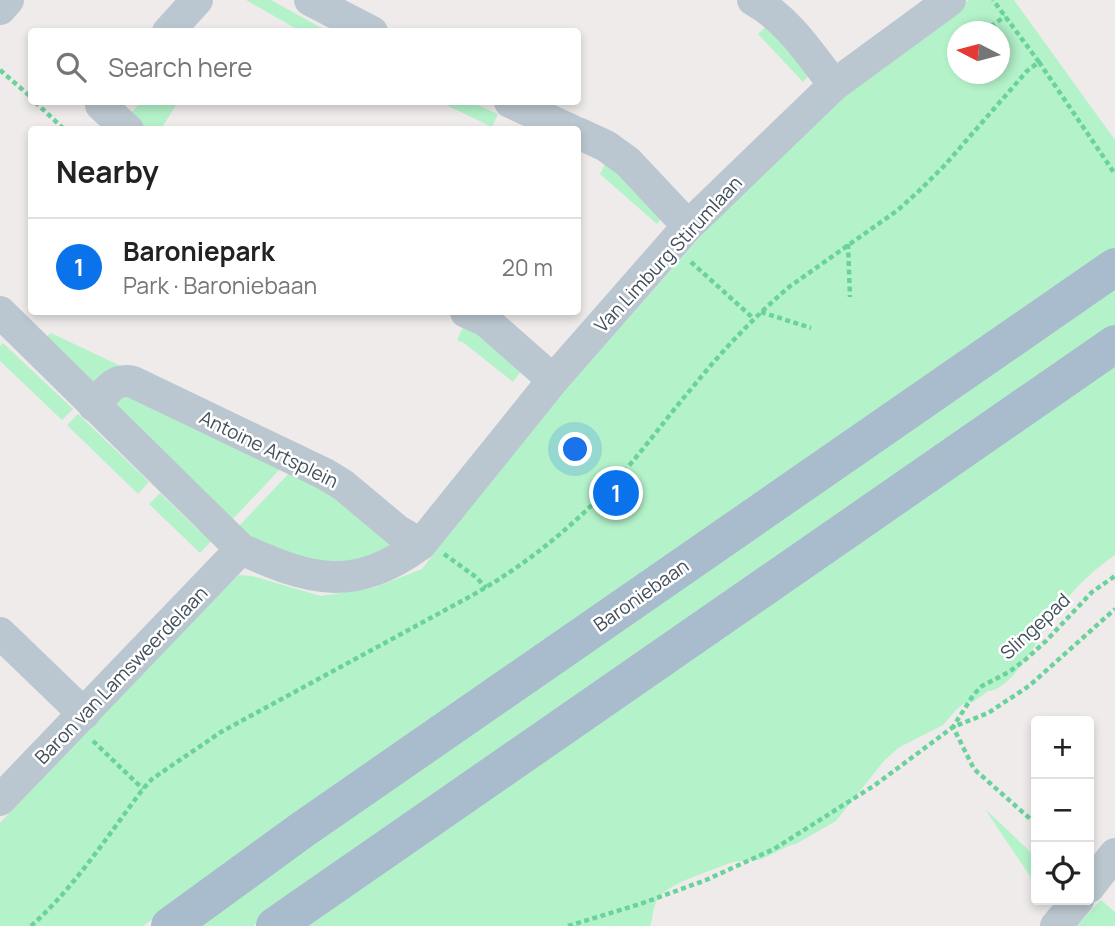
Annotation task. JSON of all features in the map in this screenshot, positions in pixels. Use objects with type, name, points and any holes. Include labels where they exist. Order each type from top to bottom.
[{"type":"main road","name":"Baroniebaan","points":[[170,926],[302,830],[1115,267]]},
{"type":"main road","points":[[275,926],[1115,344]]},
{"type":"street","points":[[0,9],[8,0]]},
{"type":"street","points":[[172,28],[197,0]]},
{"type":"street","points":[[312,0],[364,28]]},
{"type":"street","points":[[753,0],[786,24],[835,85]]},
{"type":"street","name":"Van Limburg Stirumlaan","points":[[421,544],[554,380],[681,235],[835,85],[950,0]]},
{"type":"street","points":[[101,105],[124,126]]},
{"type":"street","points":[[517,105],[562,126]]},
{"type":"street","points":[[581,134],[606,146],[628,162],[681,235]]},
{"type":"street","points":[[473,315],[486,321],[554,380]]},
{"type":"street","points":[[17,317],[94,405],[241,549],[304,574],[329,578],[355,576],[376,570],[402,558],[421,544]]},
{"type":"street","name":"Antoine Artsplein","points":[[94,405],[116,382],[133,382],[325,474],[343,485],[398,531],[421,544]]},
{"type":"street","name":"Baron van Lamsweerdelaan","points":[[0,800],[241,549]]},
{"type":"street","points":[[0,633],[79,719]]},
{"type":"street","points":[[1094,881],[1115,854]]},
{"type":"street","points":[[1056,926],[1074,905]]},
{"type":"path","points":[[993,0],[1115,174]]},
{"type":"path","points":[[998,21],[1005,16]]},
{"type":"path","points":[[31,926],[68,888],[152,779],[221,732],[485,588],[538,553],[592,506],[619,478],[692,387],[761,312],[921,189],[1027,71],[1039,62]]},
{"type":"path","points":[[0,69],[28,95]]},
{"type":"path","points":[[38,105],[61,126]]},
{"type":"path","points":[[681,235],[754,319]]},
{"type":"path","points":[[848,244],[850,298]]},
{"type":"path","points":[[761,312],[811,328]]},
{"type":"path","points":[[421,544],[438,550],[476,577],[485,588]]},
{"type":"path","name":"Slingepad","points":[[953,727],[974,694],[1025,660],[1092,592],[1115,576]]},
{"type":"path","points":[[568,926],[706,880],[774,849],[875,785],[953,727],[988,713],[1029,686],[1115,609]]},
{"type":"path","points":[[79,719],[143,789]]},
{"type":"path","points":[[953,727],[974,769],[1031,820]]},
{"type":"green space","points":[[246,0],[271,0],[322,28],[295,28]]},
{"type":"green space","points":[[969,0],[1014,0],[1115,140],[1115,252],[143,926],[0,926],[0,823],[222,590],[239,575],[252,576],[321,596],[373,588],[422,569],[519,442],[710,226],[842,96]]},
{"type":"green space","points":[[771,22],[811,73],[803,82],[758,34]]},
{"type":"green space","points":[[138,105],[176,105],[163,126],[139,126],[128,116]]},
{"type":"green space","points":[[446,105],[478,105],[498,114],[492,126]]},
{"type":"green space","points":[[608,158],[665,214],[657,224],[600,174]]},
{"type":"green space","points":[[1115,281],[1115,329],[253,926],[192,926]]},
{"type":"green space","points":[[466,321],[524,367],[513,382],[457,340]]},
{"type":"green space","points":[[51,333],[129,370],[98,389],[45,338]]},
{"type":"green space","points":[[3,343],[73,409],[62,420],[0,361],[0,346]]},
{"type":"green space","points":[[1115,360],[1115,555],[1092,573],[1066,600],[1018,670],[1008,680],[973,702],[963,704],[943,725],[898,748],[883,762],[836,821],[763,859],[730,863],[670,888],[657,900],[650,926],[299,926]]},
{"type":"green space","points":[[121,392],[283,466],[231,521],[113,403]]},
{"type":"green space","points":[[78,414],[149,482],[138,494],[67,425]]},
{"type":"green space","points":[[292,470],[326,487],[393,545],[377,557],[324,565],[258,542],[238,527]]},
{"type":"green space","points":[[160,493],[198,530],[217,535],[200,553],[149,504]]},
{"type":"green space","points":[[985,809],[1031,852],[1031,878]]},
{"type":"green space","points":[[1101,900],[1115,912],[1115,926],[1077,926]]},
{"type":"place","name":"Baroniepark","points":[[616,493]]}]
